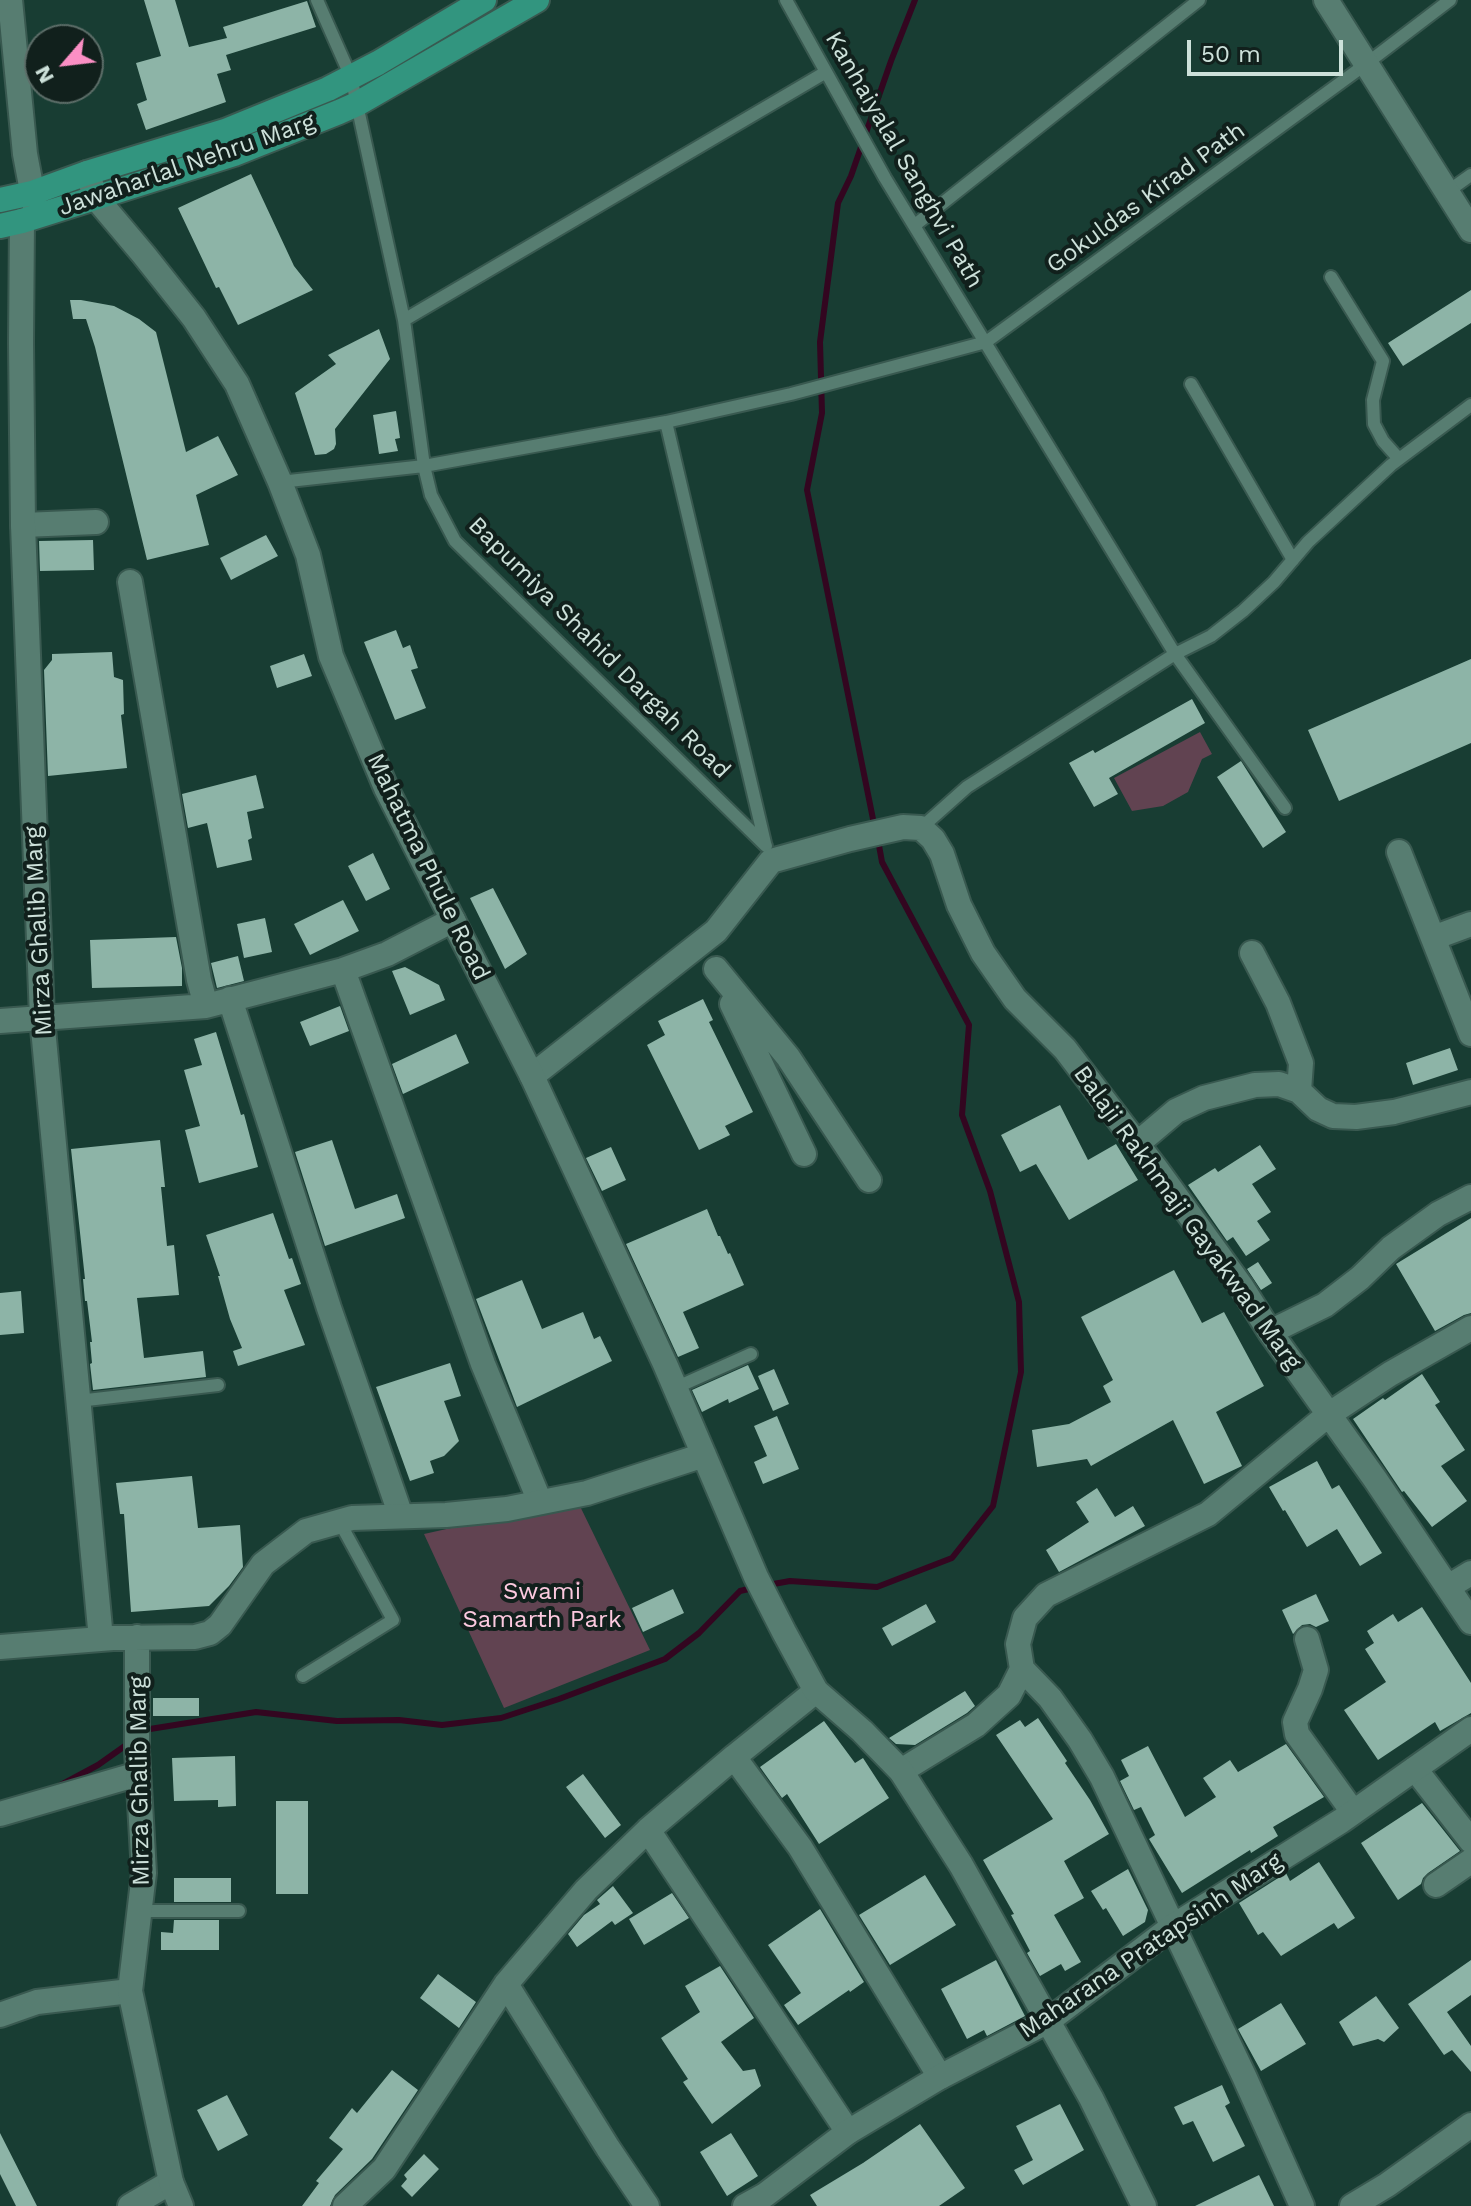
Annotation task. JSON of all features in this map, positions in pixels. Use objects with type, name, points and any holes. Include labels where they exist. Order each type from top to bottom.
[{"type":"main road","name":"Jawaharlal Nehru Marg","points":[[0,200],[23,214],[96,198],[234,154],[357,104],[537,0]]},
{"type":"main road","name":"Jawaharlal Nehru Marg","points":[[23,214],[87,173],[225,131],[328,89],[479,1]]},
{"type":"street","name":"Mirza Ghalib Marg","points":[[10,0],[25,154],[21,343],[23,525],[42,1018],[101,1639]]},
{"type":"street","points":[[1326,0],[1471,230]]},
{"type":"street","name":"Mahatma Phule Road","points":[[87,173],[96,198],[194,318],[237,384],[308,555],[331,656],[386,788],[532,1076],[675,1388],[756,1577],[816,1691]]},
{"type":"street","points":[[23,525],[96,522]]},
{"type":"street","points":[[130,582],[206,1006]]},
{"type":"street","points":[[532,1076],[716,931],[769,853],[912,827]]},
{"type":"street","name":"Balaji Rakhmaji Gayakwad Marg","points":[[912,827],[933,839],[942,854],[959,905],[983,953],[1015,999],[1065,1049],[1241,1286],[1471,1622]]},
{"type":"street","points":[[1399,852],[1471,1034]]},
{"type":"street","points":[[0,1021],[206,1006],[343,970],[387,954],[453,920]]},
{"type":"street","points":[[1433,938],[1471,924]]},
{"type":"street","points":[[702,942],[804,1154]]},
{"type":"street","points":[[1252,953],[1278,1003],[1301,1063],[1299,1091]]},
{"type":"street","points":[[716,969],[788,1057],[869,1180]]},
{"type":"street","points":[[343,970],[483,1364],[540,1502]]},
{"type":"street","points":[[230,999],[329,1308],[401,1516]]},
{"type":"street","points":[[1137,1144],[1176,1111],[1204,1098],[1255,1085],[1279,1084],[1299,1091],[1326,1113],[1356,1117],[1394,1112],[1471,1092]]},
{"type":"street","points":[[1270,1332],[1325,1305],[1426,1222],[1471,1197]]},
{"type":"street","points":[[1302,2206],[1102,1777],[1050,1698],[1022,1669],[1018,1644],[1025,1618],[1046,1595],[1208,1514],[1328,1415],[1390,1374],[1471,1328]]},
{"type":"street","points":[[0,1647],[137,1637],[195,1637],[210,1633],[220,1625],[263,1564],[306,1531],[352,1518],[446,1515],[507,1509],[587,1493],[704,1455]]},
{"type":"street","points":[[1448,1587],[1471,1573]]},
{"type":"street","name":"Mirza Ghalib Marg","points":[[137,1637],[138,1762],[144,1873],[130,1991],[171,2182],[181,2206]]},
{"type":"street","points":[[1307,1639],[1316,1670],[1295,1722],[1297,1734],[1353,1812]]},
{"type":"street","points":[[901,1771],[976,1725],[1009,1695],[1022,1669]]},
{"type":"street","points":[[345,2206],[384,2169],[506,1984],[586,1890],[648,1830],[816,1691],[901,1771],[961,1865],[1091,2098],[1144,2206]]},
{"type":"street","name":"Maharana Pratapsinh Marg","points":[[745,2206],[765,2195],[848,2132],[940,2077],[1048,2021],[1172,1927],[1353,1812],[1471,1729]]},
{"type":"street","points":[[734,1757],[800,1847],[940,2077]]},
{"type":"street","points":[[0,1814],[138,1762]]},
{"type":"street","points":[[1415,1769],[1471,1841]]},
{"type":"street","points":[[648,1830],[848,2132]]},
{"type":"street","points":[[1436,1885],[1471,1861]]},
{"type":"street","points":[[506,1984],[647,2206]]},
{"type":"street","points":[[0,2015],[37,2002],[130,1991]]},
{"type":"street","points":[[1352,2206],[1471,2125]]},
{"type":"street","points":[[130,2206],[171,2182]]},
{"type":"lane","name":"Bapumiya Shahid Dargah Road","points":[[317,0],[351,77],[404,320],[424,466],[431,495],[455,541],[769,853]]},
{"type":"lane","name":"Kanhaiyalal Sanghvi Path","points":[[786,0],[885,178],[1175,654],[1285,808]]},
{"type":"lane","points":[[915,225],[1199,0]]},
{"type":"lane","name":"Gokuldas Kirad Path","points":[[280,482],[424,466],[666,422],[791,394],[986,342],[1450,0]]},
{"type":"lane","points":[[404,320],[826,72]]},
{"type":"lane","points":[[1447,192],[1471,175]]},
{"type":"lane","points":[[1331,277],[1383,361],[1373,400],[1374,424],[1383,441],[1399,459]]},
{"type":"lane","points":[[1191,384],[1293,560]]},
{"type":"lane","points":[[912,827],[967,787],[1175,654],[1211,636],[1274,582],[1308,542],[1399,459],[1471,405]]},
{"type":"lane","points":[[666,422],[769,853]]},
{"type":"lane","points":[[675,1388],[751,1354]]},
{"type":"lane","points":[[78,1401],[218,1385]]},
{"type":"lane","points":[[303,1676],[393,1620],[339,1521]]},
{"type":"lane","points":[[140,1911],[239,1911]]},
{"type":"green space","points":[[1200,732],[1212,754],[1202,759],[1188,792],[1163,806],[1132,811],[1114,778]]},
{"type":"green space","name":"Swami Samarth Park","points":[[577,1500],[650,1650],[504,1708],[424,1534]]},
{"type":"building","points":[[144,0],[175,0],[189,47],[227,38],[223,27],[307,1],[316,27],[226,55],[231,70],[217,74],[226,102],[146,130],[137,104],[147,100],[136,63],[161,56]]},
{"type":"building","points":[[251,174],[294,266],[313,290],[238,325],[219,287],[216,288],[178,208]]},
{"type":"building","points":[[1471,290],[1471,323],[1403,366],[1388,343]]},
{"type":"building","points":[[70,300],[114,306],[156,332],[186,452],[218,436],[238,475],[196,495],[209,545],[147,560],[95,347],[86,319],[73,319]]},
{"type":"building","points":[[379,329],[390,359],[335,429],[334,449],[315,455],[295,393],[336,364],[328,355]]},
{"type":"building","points":[[396,411],[400,438],[395,439],[398,451],[379,454],[373,415]]},
{"type":"building","points":[[266,535],[278,556],[231,580],[220,558]]},
{"type":"building","points":[[93,540],[94,570],[40,571],[39,541]]},
{"type":"building","points":[[396,630],[403,648],[410,645],[418,668],[411,670],[426,708],[395,720],[364,642]]},
{"type":"building","points":[[112,652],[114,677],[123,680],[124,714],[121,715],[127,768],[48,776],[44,670],[52,660],[52,654]]},
{"type":"building","points":[[304,654],[312,676],[277,688],[270,666]]},
{"type":"building","points":[[1471,659],[1471,743],[1339,801],[1308,730]]},
{"type":"building","points":[[1192,699],[1205,723],[1109,778],[1118,794],[1094,807],[1069,763],[1093,750],[1095,753]]},
{"type":"building","points":[[1241,761],[1286,832],[1263,848],[1217,777]]},
{"type":"building","points":[[256,775],[264,808],[247,812],[252,860],[217,868],[207,823],[188,828],[182,794]]},
{"type":"building","points":[[373,853],[390,889],[366,901],[348,866]]},
{"type":"building","points":[[493,888],[527,954],[505,969],[470,898]]},
{"type":"building","points":[[343,900],[359,931],[310,955],[294,924]]},
{"type":"building","points":[[265,918],[272,952],[244,958],[237,924]]},
{"type":"building","points":[[176,937],[182,986],[92,988],[90,940]]},
{"type":"building","points":[[238,956],[244,981],[217,988],[211,963]]},
{"type":"building","points":[[405,967],[439,985],[445,1000],[410,1015],[392,971]]},
{"type":"building","points":[[703,999],[713,1020],[709,1022],[753,1112],[725,1126],[730,1135],[699,1150],[647,1045],[665,1035],[658,1021]]},
{"type":"building","points":[[340,1006],[349,1031],[310,1046],[300,1022]]},
{"type":"building","points":[[216,1032],[258,1167],[199,1183],[185,1130],[200,1126],[184,1070],[202,1065],[194,1039]]},
{"type":"building","points":[[456,1034],[469,1063],[403,1094],[392,1064]]},
{"type":"building","points":[[1450,1048],[1458,1070],[1413,1085],[1406,1063]]},
{"type":"building","points":[[1060,1105],[1088,1160],[1116,1144],[1138,1180],[1069,1220],[1036,1164],[1020,1172],[1001,1135]]},
{"type":"building","points":[[160,1140],[167,1246],[174,1245],[179,1295],[137,1298],[144,1358],[203,1351],[206,1377],[93,1390],[90,1364],[92,1342],[85,1301],[71,1149]]},
{"type":"building","points":[[332,1140],[355,1209],[397,1194],[405,1218],[325,1246],[295,1152]]},
{"type":"building","points":[[1260,1145],[1276,1169],[1252,1184],[1271,1212],[1257,1221],[1270,1240],[1246,1256],[1233,1237],[1227,1241],[1188,1185],[1215,1168],[1218,1172]]},
{"type":"building","points":[[611,1147],[626,1180],[602,1191],[586,1158]]},
{"type":"building","points":[[707,1209],[744,1285],[683,1312],[699,1348],[678,1357],[626,1244]]},
{"type":"building","points":[[273,1213],[301,1284],[284,1290],[305,1345],[238,1366],[233,1351],[242,1348],[230,1319],[206,1235]]},
{"type":"building","points":[[1471,1218],[1471,1313],[1435,1331],[1396,1264]]},
{"type":"building","points":[[1258,1262],[1272,1283],[1261,1290],[1247,1269]]},
{"type":"building","points":[[1174,1270],[1202,1323],[1224,1312],[1264,1386],[1216,1412],[1242,1466],[1204,1484],[1173,1420],[1091,1466],[1087,1459],[1037,1467],[1032,1430],[1069,1424],[1111,1402],[1103,1386],[1113,1380],[1081,1317]]},
{"type":"building","points":[[522,1280],[542,1329],[583,1312],[594,1339],[600,1336],[612,1361],[517,1407],[476,1299]]},
{"type":"building","points":[[21,1291],[24,1333],[0,1335],[0,1293]]},
{"type":"building","points":[[450,1363],[461,1396],[444,1401],[459,1441],[444,1456],[430,1461],[434,1473],[410,1481],[376,1387]]},
{"type":"building","points":[[748,1365],[759,1389],[702,1412],[692,1390]]},
{"type":"building","points":[[774,1369],[789,1404],[773,1411],[758,1376]]},
{"type":"building","points":[[1422,1374],[1440,1402],[1435,1405],[1465,1450],[1441,1466],[1467,1501],[1432,1527],[1402,1492],[1353,1419]]},
{"type":"building","points":[[777,1416],[799,1469],[763,1484],[754,1462],[767,1456],[754,1426]]},
{"type":"building","points":[[1317,1461],[1332,1489],[1339,1485],[1382,1553],[1360,1566],[1337,1529],[1307,1547],[1269,1487]]},
{"type":"building","points":[[192,1476],[198,1528],[240,1525],[243,1567],[209,1606],[131,1612],[124,1514],[120,1514],[116,1483]]},
{"type":"building","points":[[1097,1488],[1115,1517],[1133,1506],[1145,1526],[1059,1572],[1046,1550],[1089,1522],[1076,1502]]},
{"type":"building","points":[[673,1589],[684,1613],[643,1632],[632,1608]]},
{"type":"building","points":[[1316,1594],[1329,1621],[1316,1627],[1302,1625],[1293,1634],[1282,1610]]},
{"type":"building","points":[[926,1604],[936,1622],[892,1646],[882,1628]]},
{"type":"building","points":[[1422,1607],[1471,1683],[1471,1713],[1440,1731],[1435,1722],[1378,1760],[1344,1710],[1386,1682],[1365,1649],[1374,1643],[1367,1631],[1393,1614],[1398,1622]]},
{"type":"building","points":[[965,1691],[975,1706],[967,1713],[915,1745],[896,1744],[889,1738]]},
{"type":"building","points":[[153,1698],[199,1698],[199,1716],[153,1716]]},
{"type":"building","points":[[1038,1718],[1109,1834],[1064,1861],[1084,1898],[1054,1915],[1081,1962],[1065,1971],[1061,1964],[1040,1976],[1011,1915],[1014,1914],[983,1860],[1053,1819],[996,1735],[1020,1720],[1025,1727]]},
{"type":"building","points":[[824,1721],[855,1763],[863,1758],[889,1798],[819,1844],[787,1794],[782,1798],[760,1767]]},
{"type":"building","points":[[1286,1744],[1324,1797],[1273,1827],[1278,1836],[1182,1893],[1149,1839],[1155,1835],[1141,1807],[1134,1810],[1120,1781],[1129,1776],[1121,1760],[1148,1746],[1185,1817],[1216,1797],[1203,1778],[1230,1760],[1238,1772]]},
{"type":"building","points":[[235,1756],[236,1806],[218,1807],[218,1800],[174,1801],[172,1758]]},
{"type":"building","points":[[583,1774],[621,1825],[605,1838],[566,1787]]},
{"type":"building","points":[[276,1801],[308,1801],[308,1894],[276,1894]]},
{"type":"building","points":[[1422,1803],[1460,1851],[1428,1873],[1421,1884],[1398,1900],[1361,1843]]},
{"type":"building","points":[[1319,1862],[1355,1918],[1338,1929],[1334,1923],[1281,1956],[1263,1932],[1258,1935],[1239,1903],[1286,1873],[1290,1881]]},
{"type":"building","points":[[1128,1869],[1148,1910],[1145,1922],[1123,1936],[1091,1891]]},
{"type":"building","points":[[925,1875],[956,1925],[890,1965],[859,1915]]},
{"type":"building","points":[[174,1878],[231,1878],[231,1902],[174,1902]]},
{"type":"building","points":[[613,1886],[633,1913],[615,1925],[612,1921],[577,1947],[568,1934],[584,1915],[600,1904],[597,1900]]},
{"type":"building","points":[[672,1893],[689,1918],[644,1945],[629,1919]]},
{"type":"building","points":[[820,1909],[864,1982],[798,2025],[784,2005],[801,1993],[768,1945]]},
{"type":"building","points":[[174,1920],[219,1920],[219,1950],[161,1950],[161,1932],[173,1933]]},
{"type":"building","points":[[996,1960],[1025,2016],[987,2036],[984,2030],[967,2039],[941,1989]]},
{"type":"building","points":[[1471,1960],[1471,1995],[1447,2012],[1471,2046],[1471,2072],[1452,2050],[1444,2055],[1408,2004]]},
{"type":"building","points":[[720,1966],[754,2018],[721,2042],[743,2071],[755,2069],[761,2086],[712,2124],[683,2082],[688,2079],[661,2038],[700,2012],[685,1986]]},
{"type":"building","points":[[438,1974],[476,2002],[459,2028],[420,1998]]},
{"type":"building","points":[[1376,1996],[1399,2028],[1384,2042],[1378,2039],[1353,2046],[1339,2022]]},
{"type":"building","points":[[1281,2003],[1306,2044],[1261,2071],[1238,2029]]},
{"type":"building","points":[[392,2070],[418,2090],[372,2159],[335,2195],[330,2206],[302,2206],[319,2183],[316,2181],[343,2149],[329,2138],[352,2108],[357,2113]]},
{"type":"building","points":[[1222,2085],[1230,2103],[1225,2106],[1245,2146],[1213,2162],[1193,2121],[1183,2125],[1174,2107]]},
{"type":"building","points":[[227,2095],[248,2135],[218,2151],[197,2110]]},
{"type":"building","points":[[1060,2104],[1084,2150],[1023,2185],[1014,2170],[1033,2160],[1016,2126]]},
{"type":"building","points":[[920,2124],[965,2188],[939,2206],[817,2206],[810,2195]]},
{"type":"building","points":[[0,2133],[37,2206],[16,2206],[0,2174]]},
{"type":"building","points":[[731,2133],[758,2176],[727,2196],[700,2152]]},
{"type":"building","points":[[424,2154],[439,2169],[412,2197],[401,2186],[407,2179],[404,2175]]},
{"type":"building","points":[[1259,2175],[1274,2206],[1195,2206]]},
{"type":"waterway","points":[[875,829],[807,490],[822,413],[820,342],[838,203],[851,176],[915,0]]},
{"type":"waterway","points":[[768,1585],[790,1581],[877,1587],[952,1558],[993,1506],[1021,1372],[1019,1302],[990,1191],[962,1115],[969,1025],[882,862],[878,840]]},
{"type":"waterway","points":[[145,1732],[256,1712],[337,1721],[399,1720],[442,1725],[501,1718],[665,1659],[699,1633],[740,1591],[753,1588]]},
{"type":"waterway","points":[[57,1787],[98,1765],[129,1743]]}]
